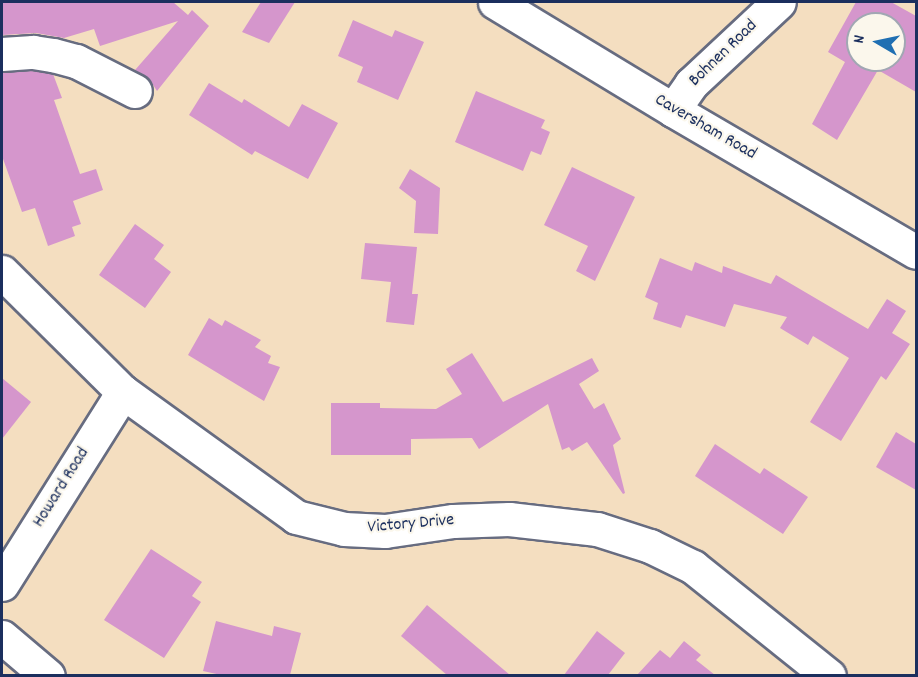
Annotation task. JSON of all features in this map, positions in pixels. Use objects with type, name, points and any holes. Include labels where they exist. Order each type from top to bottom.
[{"type":"street","name":"Caversham Road","points":[[495,2],[673,110],[916,252]]},
{"type":"street","name":"Bohnen Road","points":[[673,110],[691,84],[779,2]]},
{"type":"street","points":[[2,54],[33,51],[76,61],[135,91]]},
{"type":"street","name":"Victory Drive","points":[[2,272],[123,392],[296,517],[344,529],[386,531],[453,521],[530,520],[597,529],[650,546],[693,567],[829,675]]},
{"type":"street","name":"Howard Road","points":[[2,584],[123,392]]},
{"type":"street","points":[[2,637],[48,675]]},
{"type":"building","points":[[2,2],[173,2],[188,15],[192,10],[209,26],[157,91],[150,80],[135,70],[178,21],[100,46],[94,29],[64,38],[36,33],[2,35]]},
{"type":"building","points":[[261,2],[295,2],[269,43],[242,32]]},
{"type":"building","points":[[856,2],[891,2],[916,16],[916,92],[881,72],[906,72],[906,12],[850,12]]},
{"type":"building","points":[[353,20],[392,37],[395,30],[424,42],[398,100],[357,82],[363,67],[338,56]]},
{"type":"building","points":[[846,20],[846,72],[877,72],[837,140],[812,124],[845,62],[828,52]]},
{"type":"building","points":[[32,71],[53,74],[62,98],[54,100],[80,174],[96,169],[103,190],[73,201],[81,224],[72,227],[75,236],[48,246],[35,208],[22,212],[2,156],[2,72]]},
{"type":"building","points":[[209,83],[242,103],[244,99],[289,127],[302,104],[338,123],[308,179],[255,151],[252,155],[189,115]]},
{"type":"building","points":[[476,91],[545,120],[541,128],[550,132],[541,155],[531,151],[523,171],[455,142]]},
{"type":"building","points":[[572,167],[635,197],[595,281],[576,271],[588,246],[544,225]]},
{"type":"building","points":[[410,169],[440,188],[438,234],[414,233],[416,201],[399,188]]},
{"type":"building","points":[[135,224],[164,245],[154,259],[171,272],[145,308],[99,275]]},
{"type":"building","points":[[365,243],[417,247],[412,294],[418,294],[414,325],[386,322],[391,282],[361,279]]},
{"type":"building","points":[[660,258],[692,271],[695,262],[722,273],[723,266],[771,284],[776,275],[868,329],[887,299],[906,311],[892,333],[910,344],[886,380],[881,376],[841,441],[810,422],[849,358],[813,336],[808,345],[780,328],[787,317],[734,304],[725,327],[686,315],[681,328],[653,319],[658,303],[645,297]]},
{"type":"building","points":[[209,318],[222,326],[225,320],[261,340],[255,347],[271,356],[268,363],[280,367],[264,401],[188,355]]},
{"type":"building","points":[[472,353],[503,402],[592,358],[599,371],[579,384],[594,409],[604,403],[621,439],[613,445],[625,493],[623,494],[587,442],[572,451],[569,447],[562,450],[548,404],[479,449],[472,438],[411,439],[411,455],[331,455],[331,403],[380,403],[380,408],[436,409],[462,394],[446,369]]},
{"type":"building","points":[[2,378],[31,402],[2,439]]},
{"type":"building","points":[[896,432],[916,444],[916,490],[876,467]]},
{"type":"building","points":[[715,444],[760,474],[764,468],[808,497],[783,534],[695,476]]},
{"type":"building","points":[[151,549],[202,582],[192,596],[201,602],[164,658],[104,620]]},
{"type":"building","points":[[427,605],[510,675],[447,675],[401,636]]},
{"type":"building","points":[[216,621],[272,636],[274,626],[301,633],[290,675],[221,675],[203,671]]},
{"type":"building","points":[[597,631],[625,653],[608,675],[564,675]]},
{"type":"building","points":[[684,641],[701,655],[696,660],[715,675],[637,675],[660,650],[670,658]]}]
